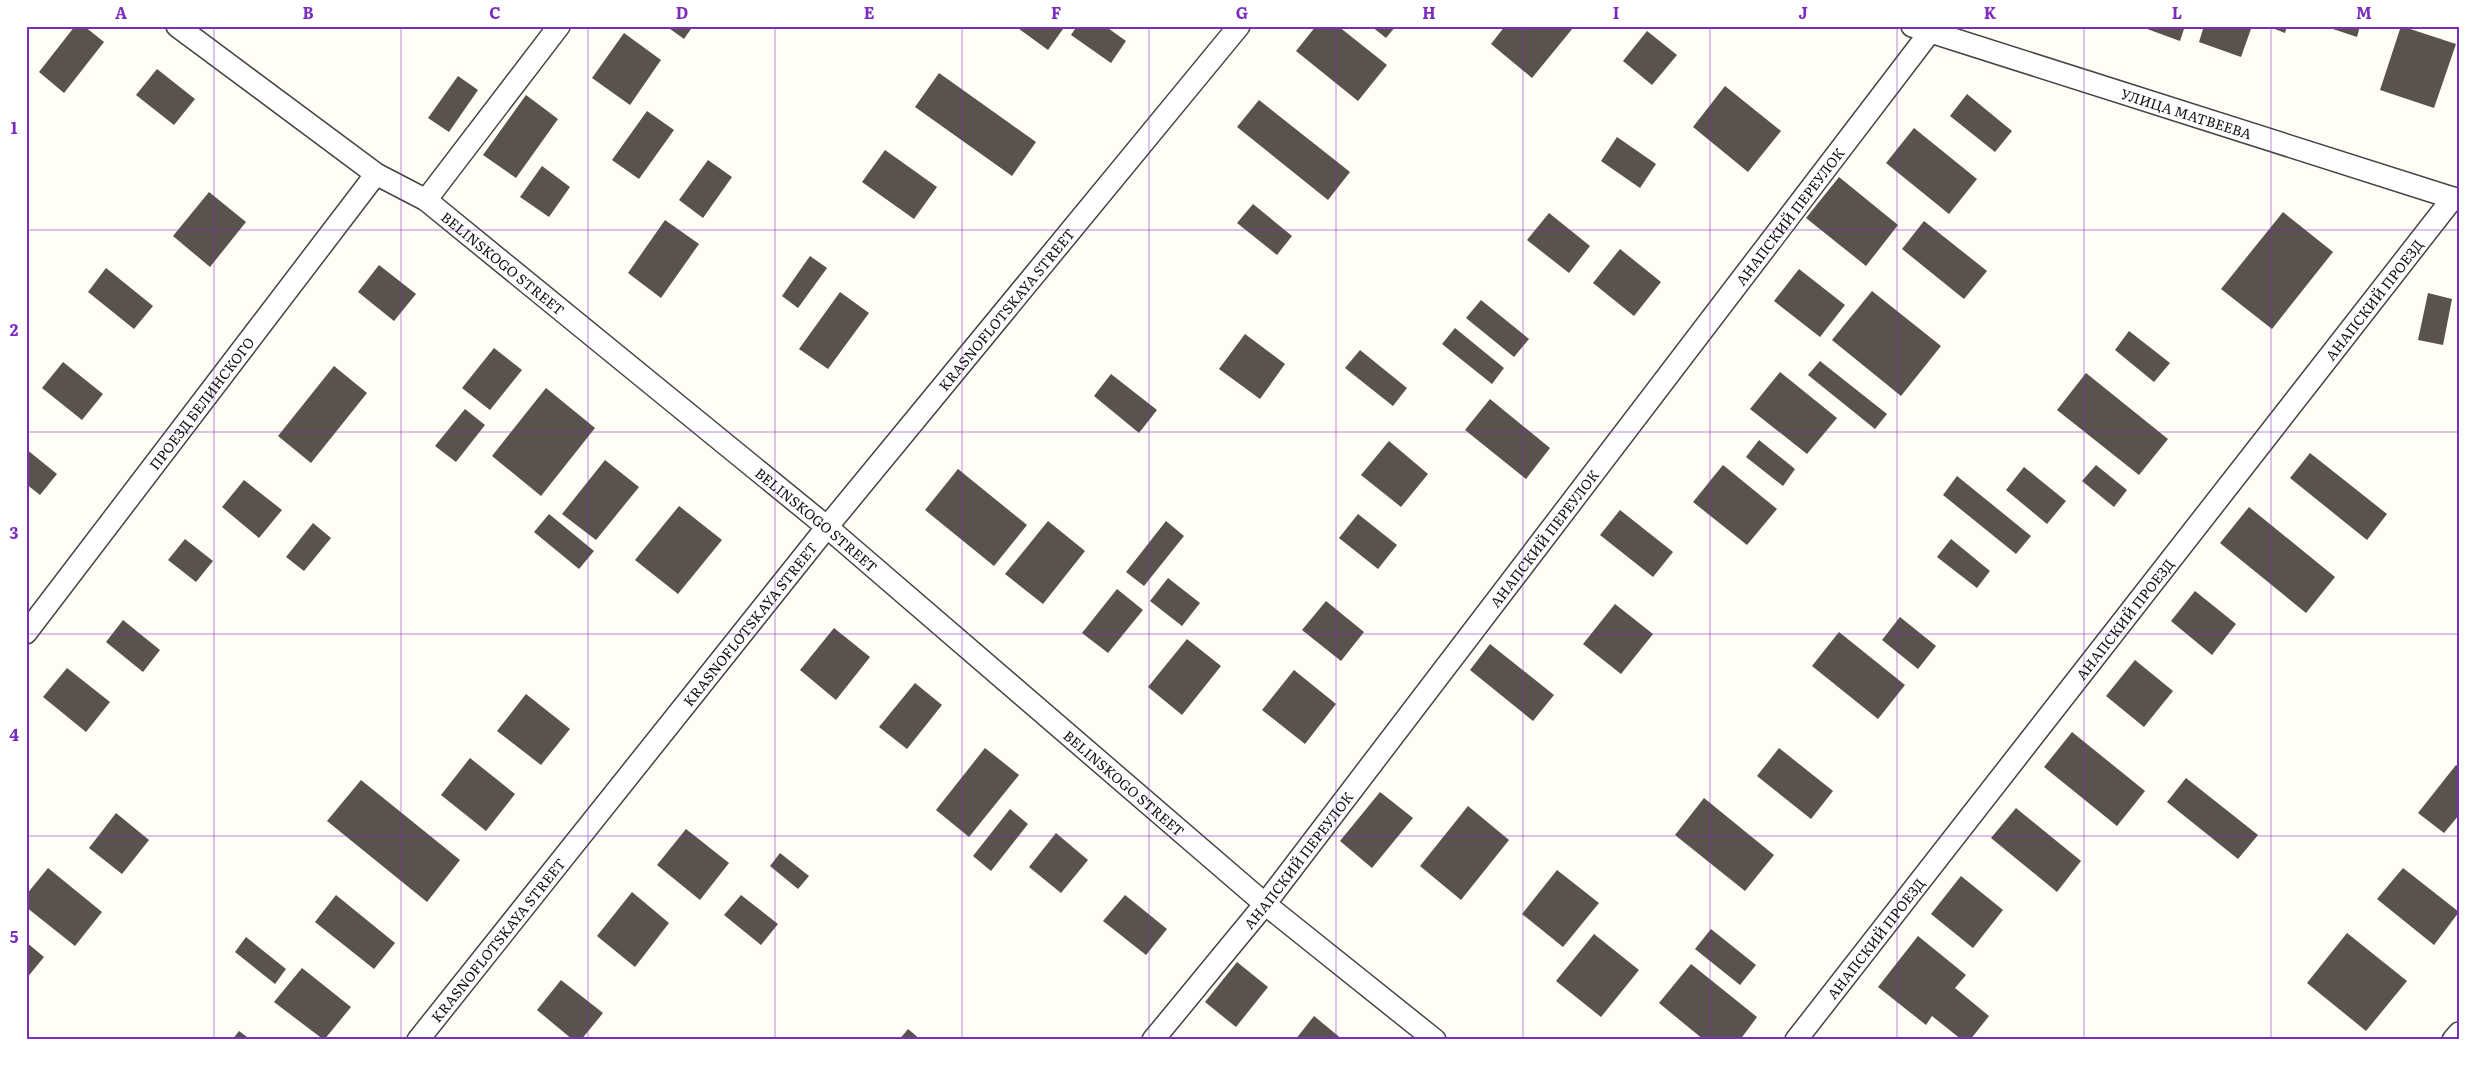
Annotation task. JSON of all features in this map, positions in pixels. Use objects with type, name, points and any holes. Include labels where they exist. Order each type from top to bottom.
[{"type":"lane","name":"BELINSKOGO STREET","points":[[177,26],[376,174],[426,200],[827,527],[1265,904],[1435,1040]]},
{"type":"lane","points":[[426,200],[559,26]]},
{"type":"lane","name":"KRASNOFLOTSKAYA STREET","points":[[418,1040],[827,527],[1239,26]]},
{"type":"lane","name":"УЛИЦА МАТВЕЕВА","points":[[1921,29],[2456,199]]},
{"type":"lane","name":"АНАПСКИЙ ПЕРЕУЛОК","points":[[1153,1040],[1265,904],[1921,29]]},
{"type":"lane","name":"ПРОЕЗД БЕЛИНСКОГО","points":[[26,633],[376,174]]},
{"type":"lane","name":"АНАПСКИЙ ПРОЕЗД","points":[[1796,1040],[2456,199]]},
{"type":"lane","points":[[2453,1040],[2459,1033]]},
{"type":"building","points":[[75,26],[84,26],[104,42],[64,93],[39,72]]},
{"type":"building","points":[[666,26],[693,26],[684,39]]},
{"type":"building","points":[[1015,26],[1058,26],[1063,29],[1048,50]]},
{"type":"building","points":[[1077,26],[1105,26],[1126,41],[1111,63],[1071,35]]},
{"type":"building","points":[[1316,26],[1338,26],[1387,65],[1358,101],[1296,51]]},
{"type":"building","points":[[1371,26],[1396,26],[1386,38]]},
{"type":"building","points":[[1505,26],[1571,26],[1573,28],[1532,78],[1491,44]]},
{"type":"building","points":[[2139,26],[2185,26],[2180,41]]},
{"type":"building","points":[[2204,26],[2252,26],[2241,57],[2199,42]]},
{"type":"building","points":[[2267,26],[2287,26],[2285,33]]},
{"type":"building","points":[[2324,26],[2360,26],[2357,37]]},
{"type":"building","points":[[2401,26],[2456,44],[2434,108],[2380,90]]},
{"type":"building","points":[[1647,31],[1677,55],[1652,85],[1623,61]]},
{"type":"building","points":[[624,33],[661,60],[630,105],[592,78]]},
{"type":"building","points":[[157,69],[195,99],[174,125],[136,95]]},
{"type":"building","points":[[939,73],[1036,142],[1012,176],[915,107]]},
{"type":"building","points":[[458,76],[478,90],[449,132],[428,118]]},
{"type":"building","points":[[1725,86],[1781,131],[1748,172],[1693,127]]},
{"type":"building","points":[[1967,94],[2012,131],[1995,152],[1950,116]]},
{"type":"building","points":[[526,95],[558,119],[516,178],[483,155]]},
{"type":"building","points":[[1259,100],[1350,172],[1328,200],[1237,127]]},
{"type":"building","points":[[647,111],[674,130],[639,179],[612,160]]},
{"type":"building","points":[[1914,128],[1977,179],[1949,214],[1886,163]]},
{"type":"building","points":[[1617,137],[1656,164],[1640,188],[1601,161]]},
{"type":"building","points":[[885,150],[937,187],[914,219],[862,182]]},
{"type":"building","points":[[708,160],[732,177],[703,218],[679,200]]},
{"type":"building","points":[[542,166],[570,187],[549,217],[520,197]]},
{"type":"building","points":[[1839,177],[1898,225],[1866,266],[1806,218]]},
{"type":"building","points":[[209,192],[246,222],[210,267],[173,236]]},
{"type":"building","points":[[1253,204],[1292,236],[1277,255],[1237,223]]},
{"type":"building","points":[[2283,212],[2333,252],[2272,329],[2221,289]]},
{"type":"building","points":[[1549,213],[1590,246],[1569,273],[1527,240]]},
{"type":"building","points":[[665,220],[699,244],[661,298],[628,273]]},
{"type":"building","points":[[1924,221],[1987,271],[1964,299],[1902,249]]},
{"type":"building","points":[[1620,249],[1661,282],[1634,316],[1593,283]]},
{"type":"building","points":[[810,256],[827,268],[798,308],[782,296]]},
{"type":"building","points":[[379,265],[416,294],[394,321],[358,292]]},
{"type":"building","points":[[106,268],[153,306],[134,329],[88,292]]},
{"type":"building","points":[[1799,269],[1845,305],[1820,337],[1774,301]]},
{"type":"building","points":[[1872,291],[1941,346],[1901,396],[1832,340]]},
{"type":"building","points":[[840,292],[869,313],[828,369],[799,349]]},
{"type":"building","points":[[2428,293],[2452,299],[2443,345],[2418,340]]},
{"type":"building","points":[[1481,300],[1529,339],[1514,357],[1466,318]]},
{"type":"building","points":[[1455,328],[1504,368],[1492,384],[1442,344]]},
{"type":"building","points":[[2129,331],[2170,363],[2154,382],[2115,350]]},
{"type":"building","points":[[1245,334],[1285,364],[1260,399],[1219,369]]},
{"type":"building","points":[[494,348],[522,370],[490,410],[462,388]]},
{"type":"building","points":[[1360,350],[1407,388],[1393,406],[1345,368]]},
{"type":"building","points":[[1820,361],[1887,414],[1875,429],[1808,375]]},
{"type":"building","points":[[63,362],[103,394],[82,420],[42,388]]},
{"type":"building","points":[[334,366],[367,393],[311,463],[278,436]]},
{"type":"building","points":[[1780,372],[1837,418],[1807,454],[1750,409]]},
{"type":"building","points":[[2086,373],[2168,439],[2139,475],[2057,410]]},
{"type":"building","points":[[1111,374],[1157,410],[1139,433],[1094,396]]},
{"type":"building","points":[[546,388],[595,428],[541,496],[492,456]]},
{"type":"building","points":[[1490,399],[1550,448],[1526,479],[1465,430]]},
{"type":"building","points":[[465,409],[485,425],[456,462],[435,446]]},
{"type":"building","points":[[1759,440],[1795,469],[1783,486],[1746,457]]},
{"type":"building","points":[[1389,441],[1428,474],[1401,507],[1361,475]]},
{"type":"building","points":[[26,449],[57,474],[40,495],[26,484]]},
{"type":"building","points":[[2310,453],[2387,514],[2367,540],[2290,478]]},
{"type":"building","points":[[605,460],[639,487],[596,540],[562,514]]},
{"type":"building","points":[[1723,465],[1777,509],[1747,545],[1693,502]]},
{"type":"building","points":[[2096,465],[2127,490],[2114,507],[2082,481]]},
{"type":"building","points":[[2024,467],[2066,501],[2047,524],[2006,490]]},
{"type":"building","points":[[958,469],[1027,525],[994,566],[925,510]]},
{"type":"building","points":[[1957,476],[2031,536],[2016,554],[1943,495]]},
{"type":"building","points":[[244,480],[282,510],[259,538],[222,507]]},
{"type":"building","points":[[679,506],[722,540],[678,594],[635,560]]},
{"type":"building","points":[[2249,507],[2335,577],[2306,613],[2220,543]]},
{"type":"building","points":[[1620,510],[1673,552],[1653,577],[1600,535]]},
{"type":"building","points":[[549,514],[594,551],[579,569],[534,532]]},
{"type":"building","points":[[1358,514],[1397,545],[1378,569],[1339,538]]},
{"type":"building","points":[[1048,521],[1085,551],[1043,604],[1005,574]]},
{"type":"building","points":[[1166,521],[1184,536],[1144,586],[1126,572]]},
{"type":"building","points":[[313,523],[331,538],[304,571],[286,557]]},
{"type":"building","points":[[185,539],[213,561],[196,582],[168,560]]},
{"type":"building","points":[[1951,539],[1990,571],[1977,588],[1937,557]]},
{"type":"building","points":[[1168,578],[1200,603],[1182,626],[1150,601]]},
{"type":"building","points":[[1117,589],[1143,610],[1108,653],[1082,633]]},
{"type":"building","points":[[2195,591],[2236,624],[2212,655],[2171,621]]},
{"type":"building","points":[[1326,601],[1364,632],[1341,661],[1302,630]]},
{"type":"building","points":[[1615,604],[1653,634],[1621,674],[1583,644]]},
{"type":"building","points":[[1900,617],[1936,646],[1918,669],[1882,640]]},
{"type":"building","points":[[123,620],[160,650],[143,672],[106,642]]},
{"type":"building","points":[[834,628],[870,657],[836,700],[800,670]]},
{"type":"building","points":[[1839,632],[1905,685],[1878,719],[1812,666]]},
{"type":"building","points":[[1187,639],[1221,666],[1182,715],[1148,687]]},
{"type":"building","points":[[1490,644],[1554,695],[1533,721],[1470,670]]},
{"type":"building","points":[[2135,660],[2173,691],[2144,727],[2106,696]]},
{"type":"building","points":[[67,668],[110,702],[86,732],[43,697]]},
{"type":"building","points":[[1294,670],[1336,704],[1305,744],[1262,710]]},
{"type":"building","points":[[915,683],[942,705],[907,749],[879,727]]},
{"type":"building","points":[[526,694],[570,729],[541,765],[497,731]]},
{"type":"building","points":[[2072,732],[2145,791],[2117,826],[2044,767]]},
{"type":"building","points":[[985,748],[1019,775],[969,837],[936,810]]},
{"type":"building","points":[[1779,748],[1833,791],[1811,819],[1757,776]]},
{"type":"building","points":[[470,758],[515,794],[486,831],[441,795]]},
{"type":"building","points":[[2456,765],[2459,767],[2459,815],[2444,833],[2418,813]]},
{"type":"building","points":[[2186,778],[2258,835],[2238,859],[2167,802]]},
{"type":"building","points":[[361,780],[460,860],[427,902],[327,821]]},
{"type":"building","points":[[1380,792],[1413,818],[1372,868],[1340,841]]},
{"type":"building","points":[[1704,798],[1774,855],[1745,891],[1675,835]]},
{"type":"building","points":[[1468,806],[1509,840],[1461,900],[1420,866]]},
{"type":"building","points":[[2016,808],[2081,861],[2057,892],[1991,838]]},
{"type":"building","points":[[1010,809],[1028,824],[991,871],[973,856]]},
{"type":"building","points":[[116,813],[149,840],[122,874],[89,848]]},
{"type":"building","points":[[686,829],[729,863],[700,900],[657,865]]},
{"type":"building","points":[[1056,833],[1088,860],[1061,893],[1029,867]]},
{"type":"building","points":[[780,853],[809,876],[798,889],[770,866]]},
{"type":"building","points":[[48,868],[102,912],[75,946],[26,907],[26,895]]},
{"type":"building","points":[[2403,868],[2459,912],[2434,945],[2377,899]]},
{"type":"building","points":[[1557,870],[1599,903],[1563,947],[1522,914]]},
{"type":"building","points":[[1961,876],[2003,910],[1973,948],[1931,914]]},
{"type":"building","points":[[632,892],[669,923],[635,967],[597,936]]},
{"type":"building","points":[[336,895],[395,943],[374,969],[315,922]]},
{"type":"building","points":[[741,895],[778,924],[761,945],[724,915]]},
{"type":"building","points":[[1125,895],[1167,929],[1146,955],[1103,921]]},
{"type":"building","points":[[1711,929],[1756,965],[1740,985],[1695,949]]},
{"type":"building","points":[[2347,933],[2407,981],[2366,1031],[2307,983]]},
{"type":"building","points":[[1594,934],[1639,970],[1601,1017],[1556,981]]},
{"type":"building","points":[[1918,936],[1966,975],[1955,988],[1989,1016],[1970,1040],[1962,1040],[1932,1016],[1926,1025],[1878,987]]},
{"type":"building","points":[[246,937],[286,969],[275,984],[235,952]]},
{"type":"building","points":[[26,942],[44,957],[26,979]]},
{"type":"building","points":[[1237,962],[1268,987],[1236,1027],[1205,1002]]},
{"type":"building","points":[[1691,964],[1757,1017],[1740,1040],[1704,1040],[1659,1003]]},
{"type":"building","points":[[302,968],[351,1007],[324,1040],[274,1002]]},
{"type":"building","points":[[561,980],[603,1013],[581,1040],[573,1040],[537,1010]]},
{"type":"building","points":[[1314,1016],[1343,1040],[1295,1040]]},
{"type":"building","points":[[908,1029],[921,1040],[899,1040]]},
{"type":"building","points":[[239,1031],[251,1040],[232,1040]]}]
